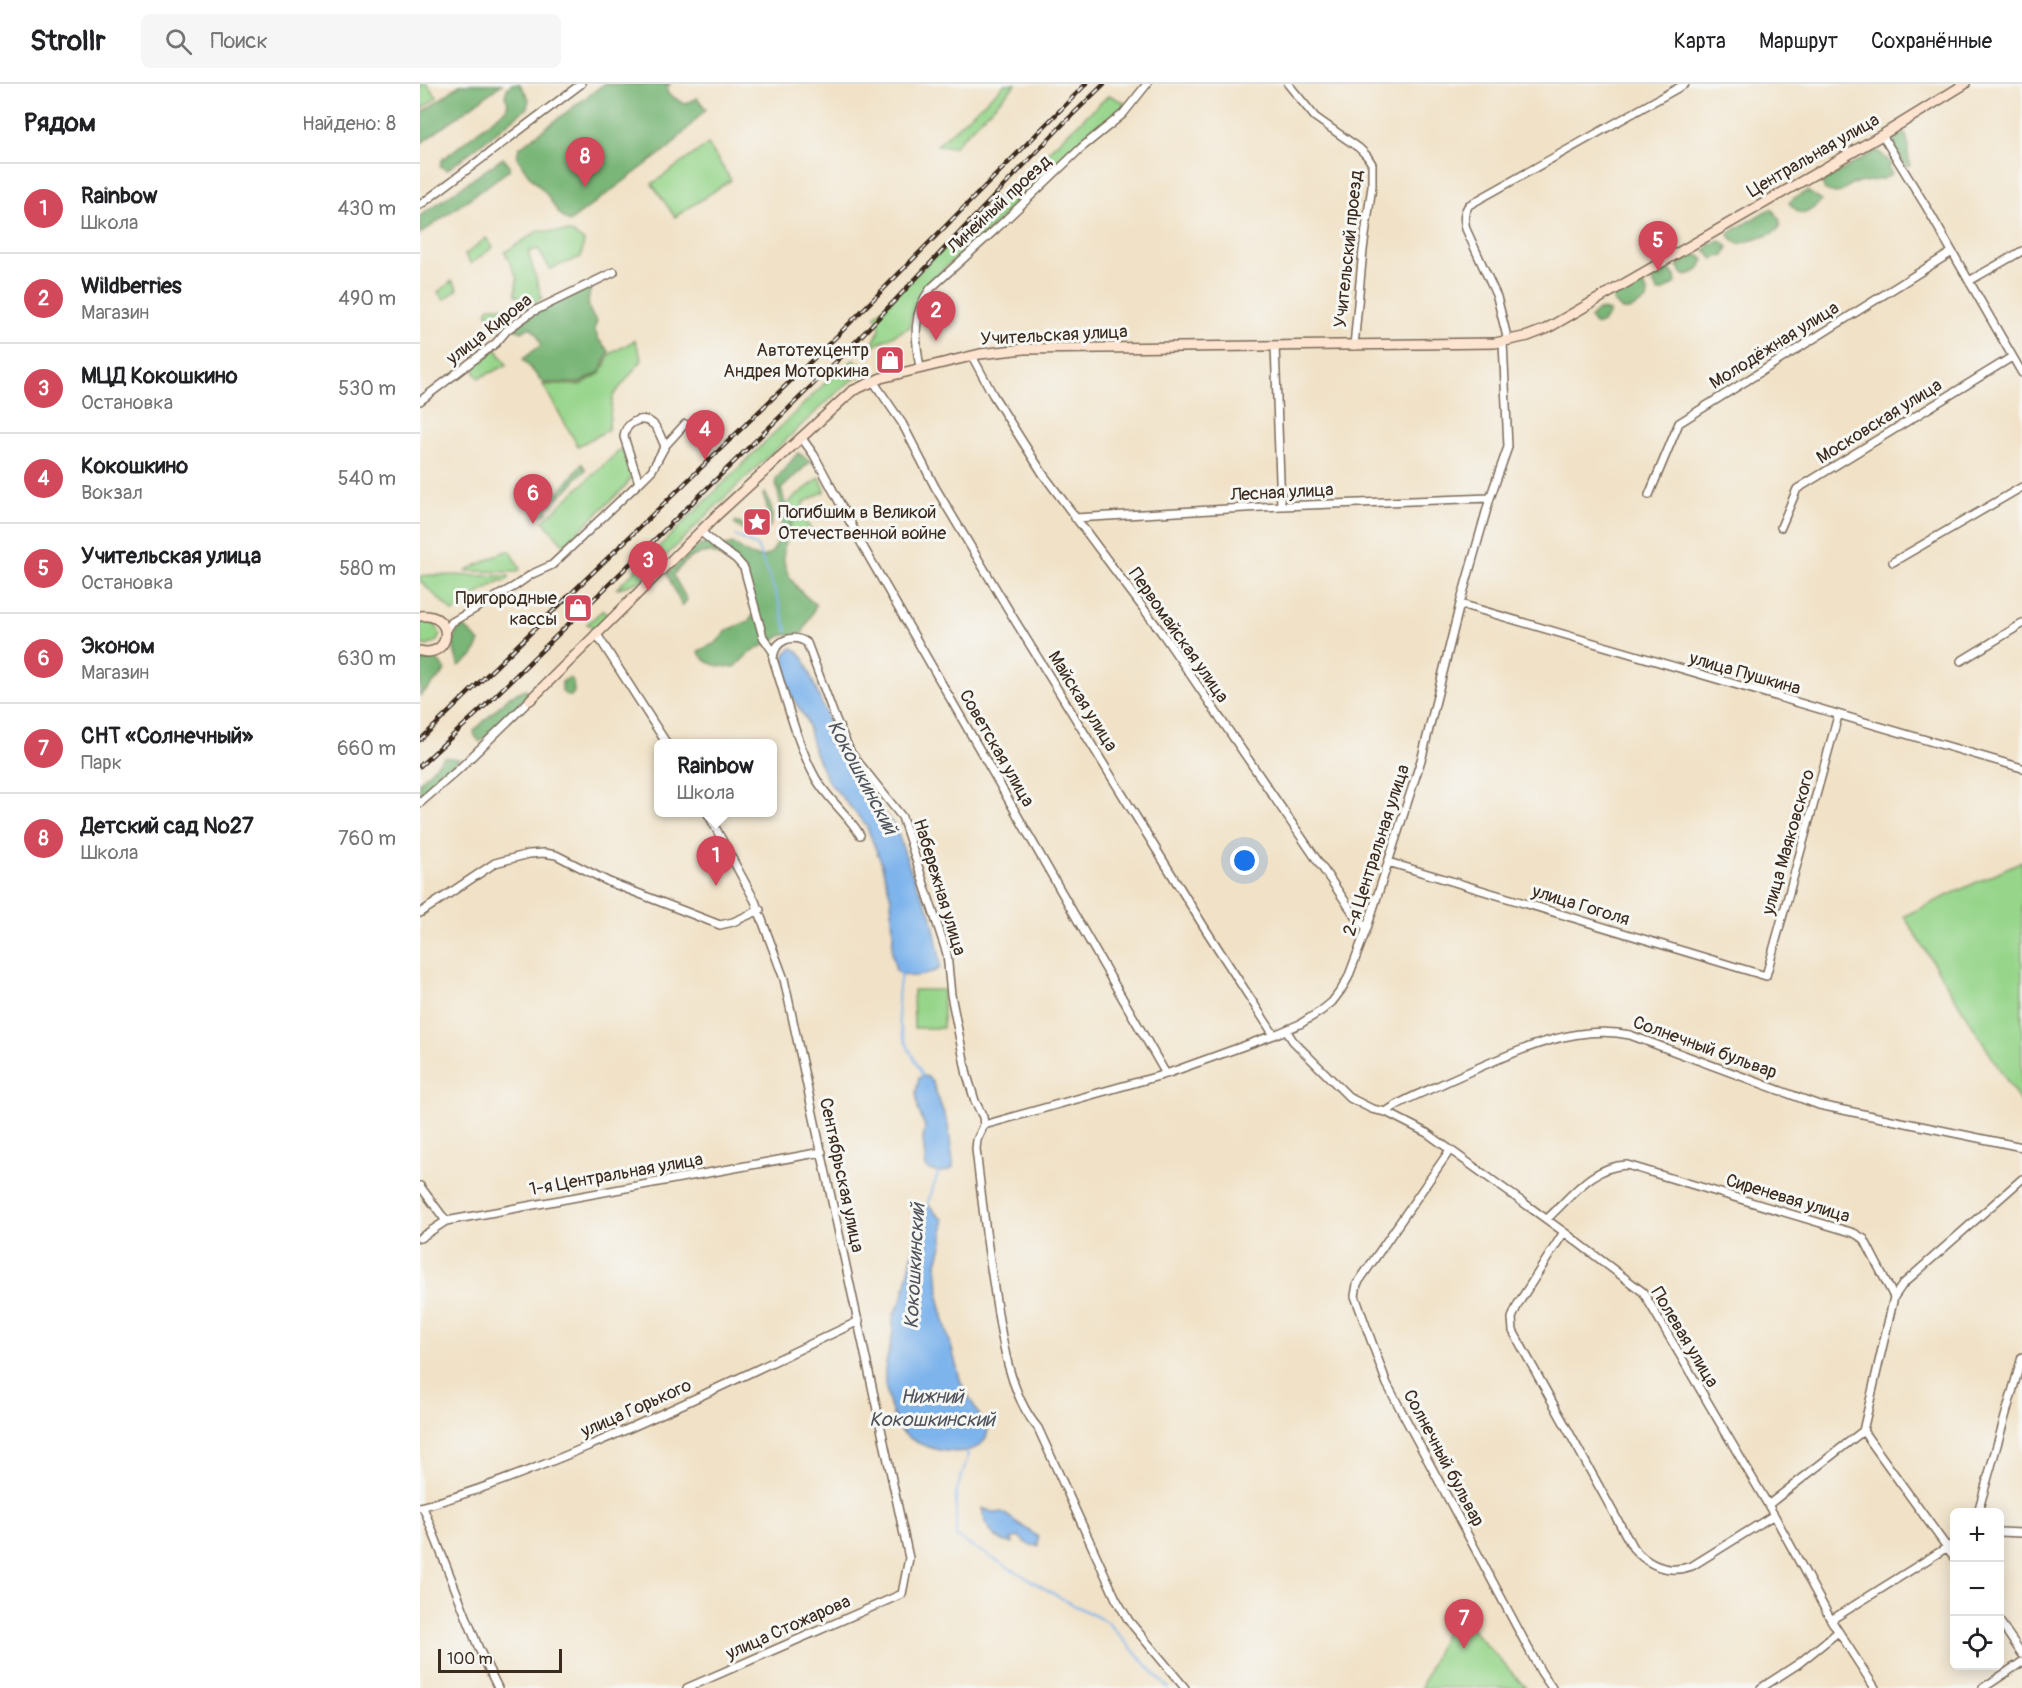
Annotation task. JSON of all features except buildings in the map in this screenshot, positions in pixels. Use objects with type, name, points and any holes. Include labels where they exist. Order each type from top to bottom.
[{"type":"street","points":[[420,206],[581,84]]},
{"type":"street","name":"Линейный проезд","points":[[920,368],[916,342],[917,319],[923,299],[931,288],[1081,148],[1123,114],[1148,84]]},
{"type":"street","name":"Учительский проезд","points":[[1288,84],[1315,117],[1359,148],[1372,164],[1372,186],[1354,346]]},
{"type":"street","points":[[1506,342],[1497,297],[1466,229],[1464,220],[1469,205],[1685,84]]},
{"type":"street","name":"Центральная улица","points":[[1740,216],[1882,135],[1965,84]]},
{"type":"street","points":[[1882,135],[1970,281],[2022,373]]},
{"type":"street","name":"Учительская улица","points":[[530,700],[700,531],[801,437],[841,400],[861,386],[873,381],[998,351],[1053,348],[1354,346],[1506,342],[1546,328],[1740,216]]},
{"type":"street","points":[[1970,281],[2022,251]]},
{"type":"street","name":"Молодёжная улица","points":[[1649,495],[1678,423],[1952,252]]},
{"type":"street","name":"улица Кирова","points":[[420,401],[496,343],[507,330],[532,312],[614,272]]},
{"type":"street","name":"2-я Центральная улица","points":[[984,1125],[1166,1074],[1274,1035],[1310,1018],[1332,1002],[1348,978],[1367,928],[1422,757],[1460,604],[1490,498],[1508,447],[1506,342]]},
{"type":"street","points":[[1275,346],[1281,506]]},
{"type":"street","name":"Первомайская улица","points":[[972,356],[993,395],[1043,474],[1164,636],[1358,920],[1367,928]]},
{"type":"street","name":"Московская улица","points":[[1781,527],[1797,489],[2012,357]]},
{"type":"street","name":"Майская улица","points":[[873,381],[902,423],[935,487],[1014,619],[1206,930],[1274,1035]]},
{"type":"street","points":[[639,483],[624,437],[625,429],[631,422],[648,421],[656,427],[665,446]]},
{"type":"street","points":[[443,626],[532,574],[552,565],[639,483],[651,470],[665,446],[685,424]]},
{"type":"street","name":"Советская улица","points":[[801,437],[814,454],[871,560],[1166,1074]]},
{"type":"street","points":[[1893,562],[2022,487]]},
{"type":"street","name":"Лесная улица","points":[[1075,518],[1281,506],[1490,498]]},
{"type":"street","points":[[700,531],[744,568],[763,636],[775,650],[773,658],[808,764],[827,796],[851,821],[860,835]]},
{"type":"street","name":"улица Пушкина","points":[[1460,604],[2022,768]]},
{"type":"street","points":[[420,616],[433,616],[443,626],[445,640],[438,649],[427,653],[420,651]]},
{"type":"street","points":[[1961,661],[2022,624]]},
{"type":"street","points":[[596,633],[664,739]]},
{"type":"street","name":"Набережная улица","points":[[775,650],[783,640],[791,638],[801,639],[807,643],[851,753],[902,817],[947,954],[951,995],[967,1075],[984,1125]]},
{"type":"street","points":[[420,803],[451,777],[530,700]]},
{"type":"street","name":"улица Маяковского","points":[[1766,976],[1838,716]]},
{"type":"street","name":"Сентябрьская улица","points":[[708,817],[760,910],[784,979],[909,1558],[902,1594]]},
{"type":"street","points":[[420,913],[495,863],[537,853],[556,855],[609,882],[720,925],[760,910]]},
{"type":"street","name":"улица Гоголя","points":[[1388,862],[1766,976]]},
{"type":"street","name":"Полевая улица","points":[[1286,1030],[1293,1041],[1350,1098],[1417,1127],[1564,1232],[1643,1293],[1774,1515],[1838,1632],[1875,1688]]},
{"type":"street","name":"Солнечный бульвар","points":[[1386,1112],[1404,1101],[1495,1061],[1558,1038],[1617,1032],[1819,1105],[2022,1148]]},
{"type":"street","points":[[984,1125],[977,1140],[976,1149],[1000,1329],[1011,1374],[1027,1415],[1038,1428],[1120,1606],[1129,1621],[1185,1688]]},
{"type":"street","name":"Солнечный бульвар","points":[[1450,1150],[1357,1284],[1355,1296],[1388,1384],[1535,1661],[1552,1688]]},
{"type":"street","name":"1-я Центральная улица","points":[[420,1238],[446,1221],[822,1152]]},
{"type":"street","name":"Сиреневая улица","points":[[1547,1220],[1602,1169],[1627,1165],[1854,1233],[1864,1239],[1894,1297]]},
{"type":"street","points":[[1768,1505],[1863,1431],[1894,1297],[1905,1281],[2022,1179]]},
{"type":"street","points":[[420,1186],[446,1221]]},
{"type":"street","points":[[1564,1232],[1518,1304],[1512,1318],[1513,1330],[1633,1548],[1647,1562],[1677,1571],[1692,1566],[1774,1515]]},
{"type":"street","name":"улица Горького","points":[[421,1507],[525,1473],[615,1435],[726,1385],[858,1321]]},
{"type":"street","points":[[1979,1508],[2022,1358]]},
{"type":"street","points":[[1863,1431],[1950,1544]]},
{"type":"street","points":[[421,1507],[479,1649],[498,1688]]},
{"type":"street","points":[[2004,1532],[2022,1533]]},
{"type":"street","points":[[1831,1620],[1950,1546]]},
{"type":"street","name":"улица Стожарова","points":[[687,1688],[902,1594]]},
{"type":"street","points":[[2004,1628],[2022,1654]]},
{"type":"street","points":[[1761,1688],[1798,1664],[1838,1632]]},
{"type":"street","points":[[1983,1688],[2022,1662]]},
{"type":"green space","points":[[420,84],[427,84],[437,97],[420,110]]},
{"type":"green space","points":[[461,84],[502,84],[420,144],[420,114]]},
{"type":"green space","points":[[511,84],[520,84],[529,99],[527,108],[447,170],[440,166],[442,160],[506,109],[508,103],[505,96]]},
{"type":"green space","points":[[604,84],[671,84],[667,86],[667,93],[684,104],[697,98],[706,109],[671,146],[569,222],[526,171],[517,156],[519,148]]},
{"type":"green space","points":[[1005,84],[1016,84],[953,147],[937,145]]},
{"type":"green space","points":[[1109,95],[1125,103],[1116,116],[1077,145],[982,237],[930,282],[916,303],[910,327],[873,348],[880,330],[875,316],[938,253]]},
{"type":"green space","points":[[1905,133],[1910,166],[1906,167],[1893,144],[1897,135]]},
{"type":"green space","points":[[708,144],[731,180],[675,217],[652,184]]},
{"type":"green space","points":[[1877,150],[1892,164],[1888,167],[1892,174],[1883,179],[1851,184],[1841,192],[1825,190],[1822,182]]},
{"type":"green space","points":[[503,158],[509,165],[509,170],[420,234],[420,216]]},
{"type":"green space","points":[[1807,191],[1822,201],[1808,212],[1798,212],[1789,203]]},
{"type":"green space","points":[[1771,209],[1778,217],[1780,224],[1771,234],[1739,244],[1730,237],[1729,233]]},
{"type":"green space","points":[[538,231],[571,232],[584,241],[581,257],[550,269],[538,249],[528,252],[542,298],[528,307],[515,294],[517,278],[505,252]]},
{"type":"green space","points":[[486,238],[493,247],[471,264],[465,255]]},
{"type":"green space","points":[[1721,241],[1728,247],[1724,255],[1713,259],[1705,250],[1712,243]]},
{"type":"green space","points":[[1694,255],[1704,260],[1699,270],[1686,276],[1677,266]]},
{"type":"green space","points":[[1665,270],[1670,270],[1675,276],[1676,283],[1658,292],[1651,279]]},
{"type":"green space","points":[[452,281],[458,289],[444,300],[438,292]]},
{"type":"green space","points":[[593,283],[588,298],[589,308],[597,321],[594,329],[599,340],[609,351],[600,372],[580,383],[543,383],[523,359],[541,345],[537,334],[530,327],[522,332],[515,329],[535,312]]},
{"type":"green space","points":[[1637,284],[1642,284],[1648,294],[1647,300],[1629,310],[1622,310],[1613,301],[1612,296]]},
{"type":"green space","points":[[489,307],[503,307],[511,315],[509,321],[501,325],[493,321],[486,312]]},
{"type":"green space","points":[[1598,310],[1609,311],[1609,314],[1601,324],[1596,325],[1590,318]]},
{"type":"green space","points":[[635,340],[642,360],[613,396],[608,430],[578,446],[543,385],[580,385],[601,373],[610,354]]},
{"type":"green space","points":[[493,349],[497,350],[507,365],[479,378],[475,373],[474,363]]},
{"type":"green space","points":[[854,360],[860,363],[865,372],[824,404],[641,581],[616,589],[824,384]]},
{"type":"green space","points":[[622,448],[631,476],[626,486],[564,545],[543,521]]},
{"type":"green space","points":[[798,453],[811,461],[781,489],[786,506],[796,511],[786,539],[784,563],[794,584],[816,605],[802,634],[783,635],[749,653],[735,667],[709,663],[698,651],[716,643],[728,630],[749,621],[756,610],[748,597],[740,570],[725,558],[712,553],[701,553],[688,559],[673,575],[687,600],[682,606],[667,574],[694,549],[708,542],[715,548],[734,544],[754,556],[763,557],[769,554],[778,541],[781,523],[781,507],[776,479]]},
{"type":"green space","points":[[582,464],[586,470],[547,508],[548,513],[536,514],[534,511],[536,508],[558,493]]},
{"type":"green space","points":[[820,477],[825,491],[803,503],[805,518],[812,531],[788,532],[796,511],[786,506]]},
{"type":"green space","points":[[765,493],[772,514],[768,529],[754,534],[734,524],[736,521],[749,528],[764,528],[769,521],[763,495]]},
{"type":"green space","points":[[506,551],[511,551],[520,569],[516,572],[465,571]]},
{"type":"green space","points":[[420,576],[509,576],[509,578],[471,598],[470,603],[453,612],[420,581]]},
{"type":"green space","points":[[603,610],[608,616],[596,628],[587,624]]},
{"type":"green space","points":[[427,621],[435,624],[440,634],[437,641],[427,646],[420,644],[420,623]]},
{"type":"green space","points":[[463,626],[480,642],[473,656],[459,666],[454,650],[454,640],[458,630]]},
{"type":"green space","points":[[436,659],[445,669],[442,675],[420,696],[420,661]]},
{"type":"green space","points":[[569,678],[573,681],[574,692],[571,696],[567,696],[562,691],[562,682]]},
{"type":"green space","points":[[526,689],[529,695],[480,742],[474,731],[510,696]]},
{"type":"green space","points":[[444,757],[459,759],[420,797],[420,782]]},
{"type":"green space","points":[[2022,861],[2022,1105],[1904,916]]},
{"type":"green space","points":[[913,990],[943,990],[943,1028],[914,1028]]},
{"type":"green space","points":[[1454,1610],[1526,1688],[1421,1688]]},
{"type":"water","points":[[792,648],[804,659],[844,760],[896,828],[912,874],[931,914],[939,952],[940,968],[935,971],[912,976],[896,971],[892,953],[891,898],[881,862],[866,825],[828,781],[815,753],[806,719],[787,689],[783,672],[785,654]]},
{"type":"water","points":[[923,1076],[932,1081],[948,1125],[953,1168],[943,1172],[926,1168],[923,1140],[925,1127],[918,1109],[916,1092],[919,1078]]},
{"type":"water","name":"Нижний Кокошкинский","points":[[927,1204],[943,1219],[943,1242],[937,1263],[940,1305],[961,1383],[988,1430],[984,1441],[975,1448],[963,1451],[934,1448],[908,1437],[900,1429],[895,1419],[886,1386],[885,1368],[893,1332],[893,1318],[903,1296],[909,1271],[918,1211]]},
{"type":"water","points":[[982,1508],[996,1513],[1002,1512],[1038,1537],[1038,1546],[1029,1545],[1019,1537],[1011,1539],[1013,1543],[1000,1540],[988,1526]]},
{"type":"waterway","points":[[736,536],[757,546],[778,599],[787,631]]},
{"type":"waterway","name":"Кокошкинский","points":[[902,971],[898,996],[901,1031],[923,1077]]},
{"type":"waterway","name":"Кокошкинский","points":[[927,1205],[939,1171]]},
{"type":"waterway","name":"Кокошкинский","points":[[965,1449],[968,1456],[956,1493],[956,1537],[1107,1622],[1168,1688]]},
{"type":"railway","points":[[420,740],[840,333],[1086,84]]},
{"type":"railway","points":[[420,766],[488,703],[842,356],[1104,84]]},
{"type":"place","name":"Детский сад №27","points":[[585,187]]},
{"type":"place","name":"Учительская улица","points":[[1658,271]]},
{"type":"place","name":"Wildberries","points":[[936,341]]},
{"type":"place","name":"Автотехцентр Андрея Моторкина","points":[[890,360]]},
{"type":"place","name":"Кокошкино","points":[[705,460]]},
{"type":"place","name":"Погибшим в Великой Отечественной войне","points":[[757,522]]},
{"type":"place","name":"Эконом","points":[[533,524]]},
{"type":"place","name":"МЦД Кокошкино","points":[[648,591]]},
{"type":"place","name":"Пригородные кассы","points":[[578,608]]},
{"type":"place","name":"Rainbow","points":[[716,886]]},
{"type":"place","name":"СНТ «Солнечный»","points":[[1464,1649]]}]
